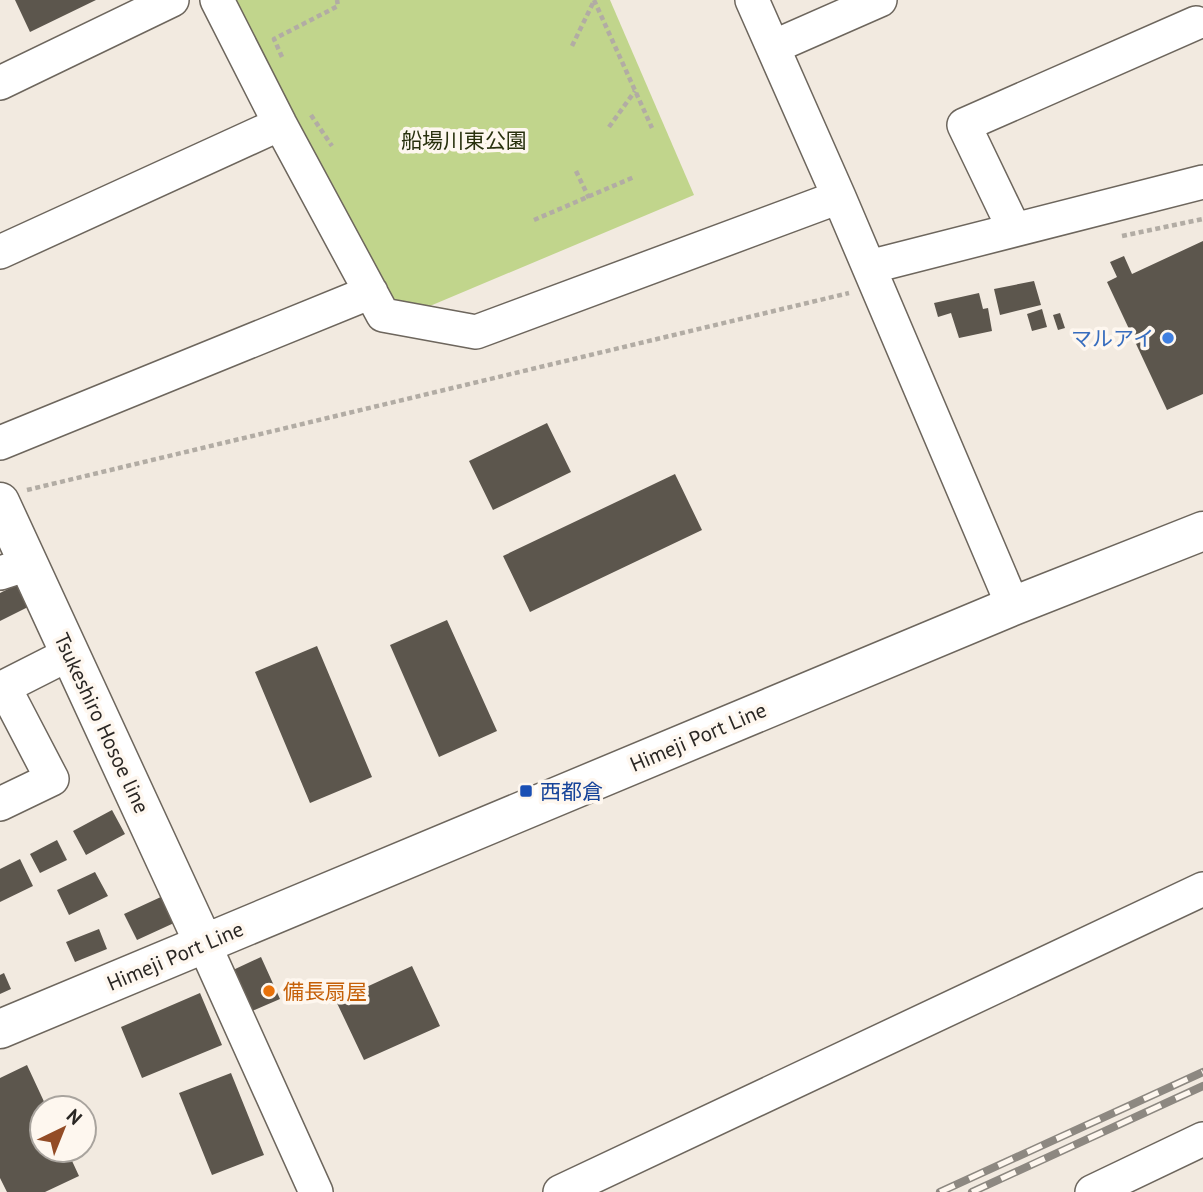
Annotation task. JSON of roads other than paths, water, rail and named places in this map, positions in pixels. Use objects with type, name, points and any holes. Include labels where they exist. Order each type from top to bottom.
[{"type":"main road","name":"Tsukeshiro Hosoe line","points":[[7,498],[14,569],[69,654],[204,944]]},
{"type":"main road","name":"Himeji Port Line","points":[[0,1029],[1013,606],[1203,531]]},
{"type":"street","points":[[0,83],[172,0]]},
{"type":"street","points":[[217,0],[295,119],[383,315],[476,332],[839,197]]},
{"type":"street","points":[[752,0],[839,197],[863,279],[1013,606]]},
{"type":"street","points":[[773,47],[825,10],[880,0]]},
{"type":"street","points":[[1014,229],[964,125],[1194,20]]},
{"type":"street","points":[[0,252],[295,119]]},
{"type":"street","points":[[863,279],[1014,229],[1203,182]]},
{"type":"street","points":[[0,443],[371,292]]},
{"type":"street","points":[[0,804],[52,779],[2,688],[69,654]]},
{"type":"street","points":[[559,1192],[1203,889]]},
{"type":"street","points":[[204,944],[316,1192]]},
{"type":"street","points":[[1092,1192],[1203,1139]]},
{"type":"railway","points":[[940,1192],[1203,1072]]},
{"type":"railway","points":[[972,1192],[1203,1086]]},
{"type":"place","name":"マルアイ","points":[[1168,338]]},
{"type":"place","name":"西都倉","points":[[526,791]]},
{"type":"place","name":"備長扇屋","points":[[269,991]]},
{"type":"park label","name":"船場川東公園","points":[[464,140]]}]
